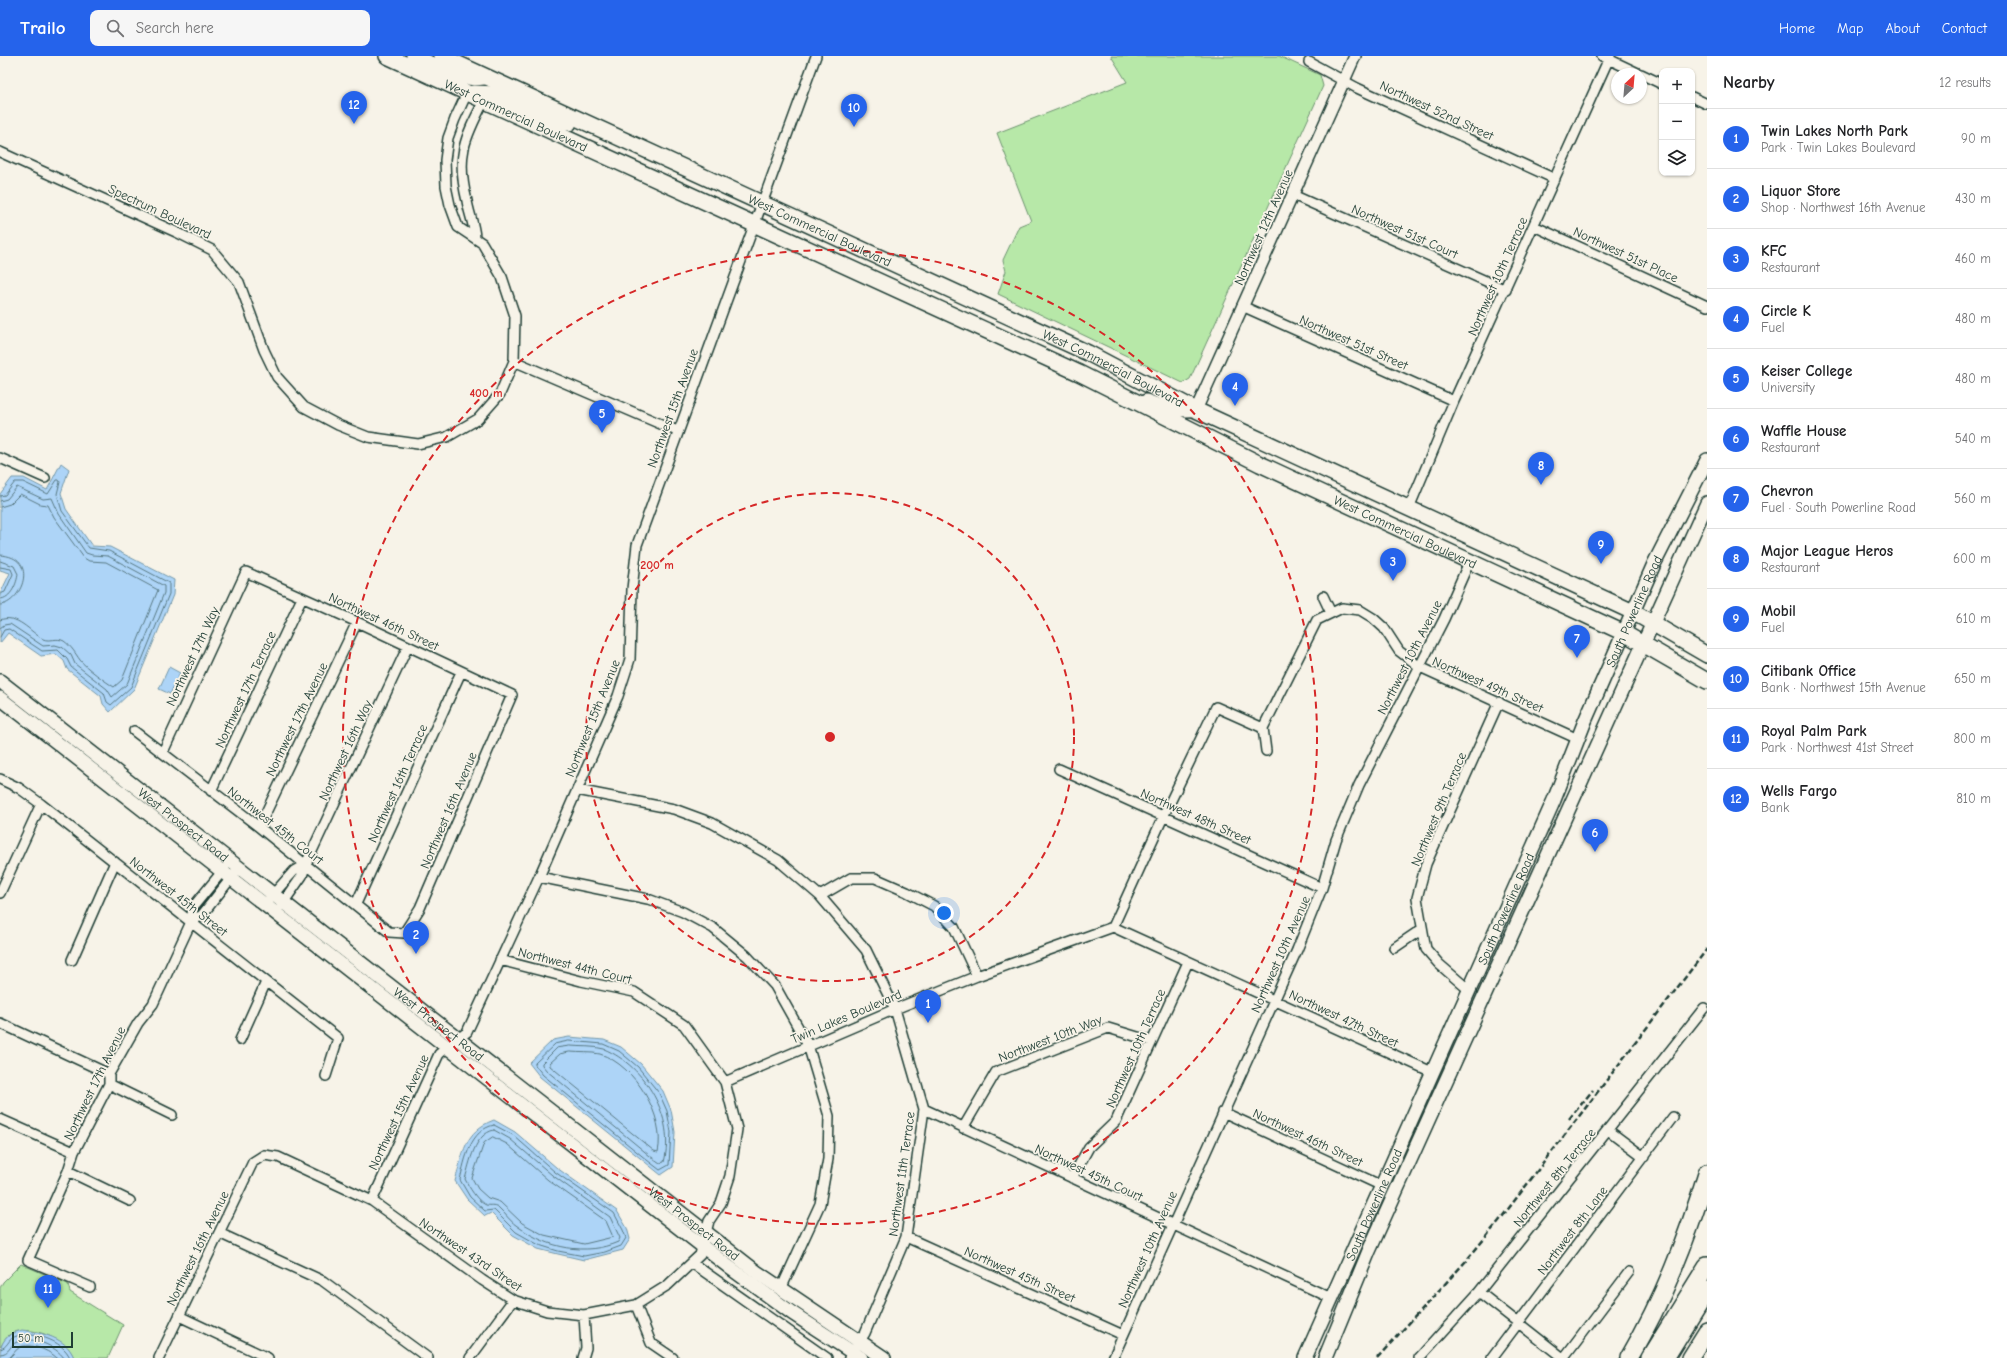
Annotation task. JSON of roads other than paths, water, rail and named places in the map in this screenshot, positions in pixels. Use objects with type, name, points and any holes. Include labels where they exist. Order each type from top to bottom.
[{"type":"highway","name":"West Commercial Boulevard","points":[[387,56],[1102,384],[1260,464],[1470,560],[1624,633],[1707,681]]},
{"type":"highway","points":[[414,56],[459,77],[469,79],[486,77]]},
{"type":"highway","name":"West Commercial Boulevard","points":[[441,56],[1088,353],[1196,410],[1633,612],[1707,655]]},
{"type":"highway","points":[[467,93],[496,94],[553,119],[599,129]]},
{"type":"highway","points":[[1210,439],[1218,431],[1223,431],[1276,455],[1322,472],[1339,476]]},
{"type":"highway","points":[[1629,1358],[1654,1314],[1674,1270],[1692,1223],[1707,1173]]},
{"type":"highway","points":[[1650,1358],[1707,1266]]},
{"type":"highway","points":[[1665,1358],[1707,1290]]},
{"type":"highway","points":[[1690,1358],[1707,1332]]},
{"type":"main road","name":"South Powerline Road","points":[[1305,1358],[1554,800],[1578,739],[1633,612],[1668,534],[1707,460]]},
{"type":"main road","name":"South Powerline Road","points":[[1325,1358],[1352,1290],[1395,1193],[1707,503]]},
{"type":"main road","name":"West Prospect Road","points":[[0,681],[781,1289],[855,1353]]},
{"type":"main road","name":"West Prospect Road","points":[[0,698],[702,1246],[773,1299],[855,1353],[884,1358]]},
{"type":"main road","points":[[1469,990],[1482,1002]]},
{"type":"main road","points":[[1392,1164],[1392,1182],[1395,1193]]},
{"type":"main road","points":[[1382,1186],[1388,1209]]},
{"type":"street","name":"Northwest 15th Avenue","points":[[372,1201],[436,1059],[447,1047],[467,1032],[539,877],[618,696],[630,659],[632,588],[637,545],[677,431],[816,56]]},
{"type":"street","name":"Northwest 12th Avenue","points":[[1196,410],[1355,56]]},
{"type":"street","points":[[1607,57],[1629,68]]},
{"type":"street","name":"Northwest 10th Terrace","points":[[1409,508],[1454,401],[1506,290],[1607,57]]},
{"type":"street","name":"Northwest 52nd Street","points":[[1309,62],[1398,107],[1555,179]]},
{"type":"street","points":[[1647,77],[1659,83]]},
{"type":"street","points":[[467,93],[450,132],[446,156],[445,173],[450,205],[458,226],[482,243],[502,278],[516,316],[514,361],[677,431]]},
{"type":"street","points":[[1695,98],[1707,104]]},
{"type":"street","points":[[475,237],[474,222],[467,202],[461,171],[467,137],[484,101]]},
{"type":"street","name":"Spectrum Boulevard","points":[[0,152],[178,232],[212,250],[239,282],[264,350],[277,377],[304,407],[338,425],[368,437],[418,444],[447,437],[478,419],[500,394],[514,361]]},
{"type":"street","name":"Northwest 51st Court","points":[[1293,195],[1506,290]]},
{"type":"street","name":"Northwest 51st Place","points":[[1534,226],[1707,306]]},
{"type":"street","name":"Northwest 51st Street","points":[[1242,306],[1454,401]]},
{"type":"street","name":"West Commercial Boulevard","points":[[1102,384],[1171,409],[1186,412],[1196,410]]},
{"type":"street","points":[[0,458],[45,478]]},
{"type":"street","name":"Northwest 10th Avenue","points":[[1113,1358],[1274,1000],[1322,888],[1336,840],[1359,785],[1420,667],[1470,560]]},
{"type":"street","name":"Northwest 46th Street","points":[[246,572],[357,622],[512,695]]},
{"type":"street","name":"Northwest 17th Way","points":[[163,752],[246,572]]},
{"type":"street","points":[[1323,596],[1331,613]]},
{"type":"street","name":"Northwest 17th Terrace","points":[[211,791],[302,598]]},
{"type":"street","name":"Northwest 49th Street","points":[[1263,728],[1317,620],[1342,608],[1360,610],[1373,618],[1384,628],[1399,651],[1420,667],[1578,739]]},
{"type":"street","name":"Northwest 17th Avenue","points":[[259,827],[357,622]]},
{"type":"street","name":"Northwest 16th Way","points":[[264,905],[279,899],[302,876],[306,864],[408,646]]},
{"type":"street","name":"Northwest 16th Terrace","points":[[356,904],[461,672]]},
{"type":"street","name":"Northwest 16th Avenue","points":[[404,933],[420,908],[512,695]]},
{"type":"street","name":"Northwest 9th Terrace","points":[[1469,990],[1439,964],[1426,949],[1416,898],[1426,864],[1499,702]]},
{"type":"street","points":[[1113,927],[1164,815],[1216,707],[1263,728],[1266,751]]},
{"type":"street","name":"Northwest 45th Court","points":[[134,731],[306,864],[389,932],[404,933]]},
{"type":"street","name":"Northwest 48th Street","points":[[1059,769],[1164,815],[1322,888]]},
{"type":"street","name":"Northwest 45th Street","points":[[0,780],[19,788],[41,804],[338,1038],[326,1076]]},
{"type":"street","points":[[577,790],[674,809],[712,823],[778,860],[820,896],[866,950],[895,1009]]},
{"type":"street","points":[[0,892],[41,804]]},
{"type":"street","points":[[72,960],[115,862]]},
{"type":"street","name":"Northwest 16th Way","points":[[276,914],[279,899],[294,871],[306,864]]},
{"type":"street","name":"Northwest 17th Avenue","points":[[90,1287],[28,1260],[68,1171],[74,1152],[109,1084],[109,1074],[138,1023],[153,1004],[192,922],[193,907],[235,865]]},
{"type":"street","points":[[539,877],[648,899],[683,912],[713,928],[747,956],[775,986],[808,1045],[829,1116],[828,1159],[820,1204],[781,1289]]},
{"type":"street","points":[[820,896],[851,878],[876,878],[907,892],[934,906],[954,927],[977,976]]},
{"type":"street","name":"Northwest 47th Street","points":[[1113,927],[1432,1072]]},
{"type":"street","name":"Twin Lakes Boulevard","points":[[725,1082],[808,1045],[977,976],[1113,927]]},
{"type":"street","points":[[1394,948],[1422,929]]},
{"type":"street","name":"Northwest 44th Court","points":[[500,960],[581,981],[634,992],[684,1025],[725,1082]]},
{"type":"street","name":"Northwest 10th Terrace","points":[[1072,1178],[1089,1147],[1116,1121],[1188,962]]},
{"type":"street","points":[[240,1040],[266,982]]},
{"type":"street","name":"Northwest 8th Terrace","points":[[1419,1358],[1478,1292],[1704,1008]]},
{"type":"street","name":"Northwest 11th Terrace","points":[[855,1353],[906,1237],[924,1109],[895,1009]]},
{"type":"street","points":[[0,1023],[109,1074]]},
{"type":"street","name":"Northwest 10th Way","points":[[964,1128],[996,1072],[1108,1028],[1151,1041]]},
{"type":"street","points":[[673,1358],[651,1343],[636,1305],[668,1285],[700,1255],[709,1221],[721,1203],[730,1176],[737,1129],[725,1082]]},
{"type":"street","points":[[109,1084],[172,1115]]},
{"type":"street","name":"Northwest 45th Court","points":[[924,1109],[1172,1226],[1331,1298]]},
{"type":"street","name":"Northwest 46th Street","points":[[1223,1112],[1382,1186]]},
{"type":"street","name":"Northwest 8th Lane","points":[[1492,1358],[1673,1117]]},
{"type":"street","points":[[0,1118],[74,1152]]},
{"type":"street","points":[[1608,1130],[1644,1157]]},
{"type":"street","name":"Northwest 16th Avenue","points":[[159,1358],[253,1162],[264,1155]]},
{"type":"street","name":"Northwest 43rd Street","points":[[264,1155],[278,1157],[372,1201],[482,1280],[513,1300],[546,1311],[584,1315],[636,1305]]},
{"type":"street","points":[[68,1171],[130,1202]]},
{"type":"street","points":[[219,1233],[323,1281],[428,1358]]},
{"type":"street","name":"Northwest 45th Street","points":[[906,1237],[1123,1335]]},
{"type":"street","points":[[692,1263],[827,1358]]},
{"type":"street","points":[[1478,1292],[1564,1358],[1628,1272]]},
{"type":"street","points":[[470,1358],[513,1300]]},
{"type":"street","points":[[583,1358],[586,1348],[584,1315]]},
{"type":"street","points":[[179,1316],[268,1358]]},
{"type":"water","points":[[61,463],[69,469],[61,493],[66,509],[92,546],[110,547],[174,580],[173,595],[134,689],[110,712],[103,704],[101,696],[67,669],[64,661],[56,654],[41,656],[8,633],[0,643],[0,594],[10,573],[0,570],[0,494],[12,478],[24,478],[47,490]]},
{"type":"water","points":[[169,667],[180,673],[170,694],[159,689]]},
{"type":"water","points":[[569,1037],[604,1040],[621,1047],[641,1064],[663,1091],[671,1110],[675,1132],[673,1167],[661,1175],[540,1077],[529,1063],[553,1040]]},
{"type":"water","points":[[494,1120],[515,1132],[557,1168],[617,1211],[627,1228],[630,1239],[623,1250],[584,1260],[538,1249],[513,1235],[491,1213],[485,1216],[467,1199],[455,1181],[466,1144],[476,1130]]},
{"type":"water","points":[[22,1330],[52,1337],[66,1345],[74,1358],[0,1358],[1,1347],[5,1340],[12,1334]]},
{"type":"railway","points":[[1377,1358],[1466,1261],[1499,1221],[1707,949]]},
{"type":"railway","points":[[1569,1119],[1593,1090]]},
{"type":"place","name":"Wells Fargo","points":[[354,124]]},
{"type":"place","name":"Citibank Office","points":[[854,127]]},
{"type":"place","name":"Circle K","points":[[1235,406]]},
{"type":"place","name":"Keiser College","points":[[602,433]]},
{"type":"place","name":"Major League Heros","points":[[1541,485]]},
{"type":"place","name":"Mobil","points":[[1601,564]]},
{"type":"place","name":"KFC","points":[[1393,581]]},
{"type":"place","name":"Chevron","points":[[1577,658]]},
{"type":"place","name":"Waffle House","points":[[1595,852]]},
{"type":"place","name":"Liquor Store","points":[[416,954]]},
{"type":"place","name":"Twin Lakes North Park","points":[[928,1023]]},
{"type":"place","name":"Royal Palm Park","points":[[48,1308]]}]
